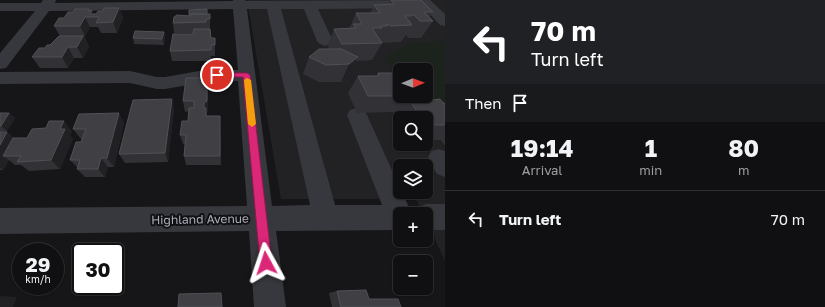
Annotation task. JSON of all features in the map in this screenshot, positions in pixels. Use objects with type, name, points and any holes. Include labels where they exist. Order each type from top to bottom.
[{"type":"street","points":[[0,7],[48,3],[239,2],[273,5],[309,4],[344,6],[425,2],[445,22]]},
{"type":"street","points":[[239,2],[270,307]]},
{"type":"street","points":[[0,64],[48,3]]},
{"type":"street","points":[[309,4],[325,41]]},
{"type":"street","points":[[273,5],[326,218]]},
{"type":"street","points":[[0,78],[130,77],[157,83],[165,83],[205,76],[247,75]]},
{"type":"street","points":[[357,115],[396,207]]},
{"type":"street","name":"Highland Avenue","points":[[0,221],[393,217]]},
{"type":"street","points":[[433,217],[445,217]]},
{"type":"shaded area","points":[[247,0],[445,0],[445,261],[433,235],[433,207],[420,207],[416,199],[433,199],[433,159],[393,159],[393,199],[281,199]]},
{"type":"shaded area","points":[[445,41],[445,110],[433,101],[433,63],[393,63],[392,69],[385,58],[399,48],[420,42]]},
{"type":"building","points":[[391,0],[421,0],[433,12],[424,12],[433,21],[420,21],[414,15],[405,16],[412,25],[391,26],[386,24],[387,26],[381,26],[382,28],[372,28],[382,43],[342,44],[334,29],[356,28],[353,24],[362,24],[356,13],[380,13],[374,5],[394,4]]},
{"type":"building","points":[[104,8],[119,8],[113,22],[96,23],[99,17],[85,17],[80,26],[54,26],[59,18],[64,18],[68,12],[73,12],[75,9],[89,9],[88,11],[92,10],[90,14],[96,14],[98,11],[103,11]]},
{"type":"building","points":[[207,9],[207,14],[189,15],[189,10]]},
{"type":"building","points":[[191,14],[210,14],[210,19],[206,19],[206,22],[173,23],[174,17],[177,15],[191,16]]},
{"type":"building","points":[[194,29],[210,29],[211,38],[215,38],[215,45],[211,45],[211,50],[170,51],[173,34],[193,34]]},
{"type":"building","points":[[135,31],[164,32],[162,39],[133,38]]},
{"type":"building","points":[[59,36],[83,36],[77,47],[68,47],[62,57],[32,57],[39,48],[45,48],[47,45],[50,45]]},
{"type":"building","points":[[319,49],[341,49],[358,57],[349,64],[326,65],[309,57]]},
{"type":"building","points":[[378,73],[393,73],[393,96],[368,96],[358,76],[379,76]]},
{"type":"building","points":[[186,78],[207,78],[207,101],[204,103],[204,108],[206,108],[206,116],[220,116],[220,156],[184,156],[186,135],[180,135],[182,121],[188,121],[189,108],[194,108],[194,101],[183,101]]},
{"type":"building","points":[[172,99],[165,153],[119,154],[133,100]]},
{"type":"building","points":[[440,99],[443,103],[445,103],[445,125],[433,125],[433,111],[417,111],[411,103],[433,103],[433,100]]},
{"type":"building","points":[[0,113],[9,113],[1,126],[0,126]]},
{"type":"building","points":[[119,113],[107,158],[101,158],[98,169],[77,169],[80,160],[70,160],[76,142],[81,142],[86,129],[73,129],[79,114]]},
{"type":"building","points":[[49,121],[64,121],[60,129],[65,129],[51,160],[17,162],[21,156],[3,156],[13,138],[27,138],[32,129],[46,128]]},
{"type":"building","points":[[0,132],[7,132],[0,145]]},
{"type":"building","points":[[366,290],[369,299],[398,299],[401,307],[341,307],[337,291]]},
{"type":"building","points":[[221,293],[222,307],[178,307],[179,294]]},
{"type":"slow traffic","points":[[247,80],[252,124]]},
{"type":"route","points":[[217,75],[247,75],[266,263]]}]
